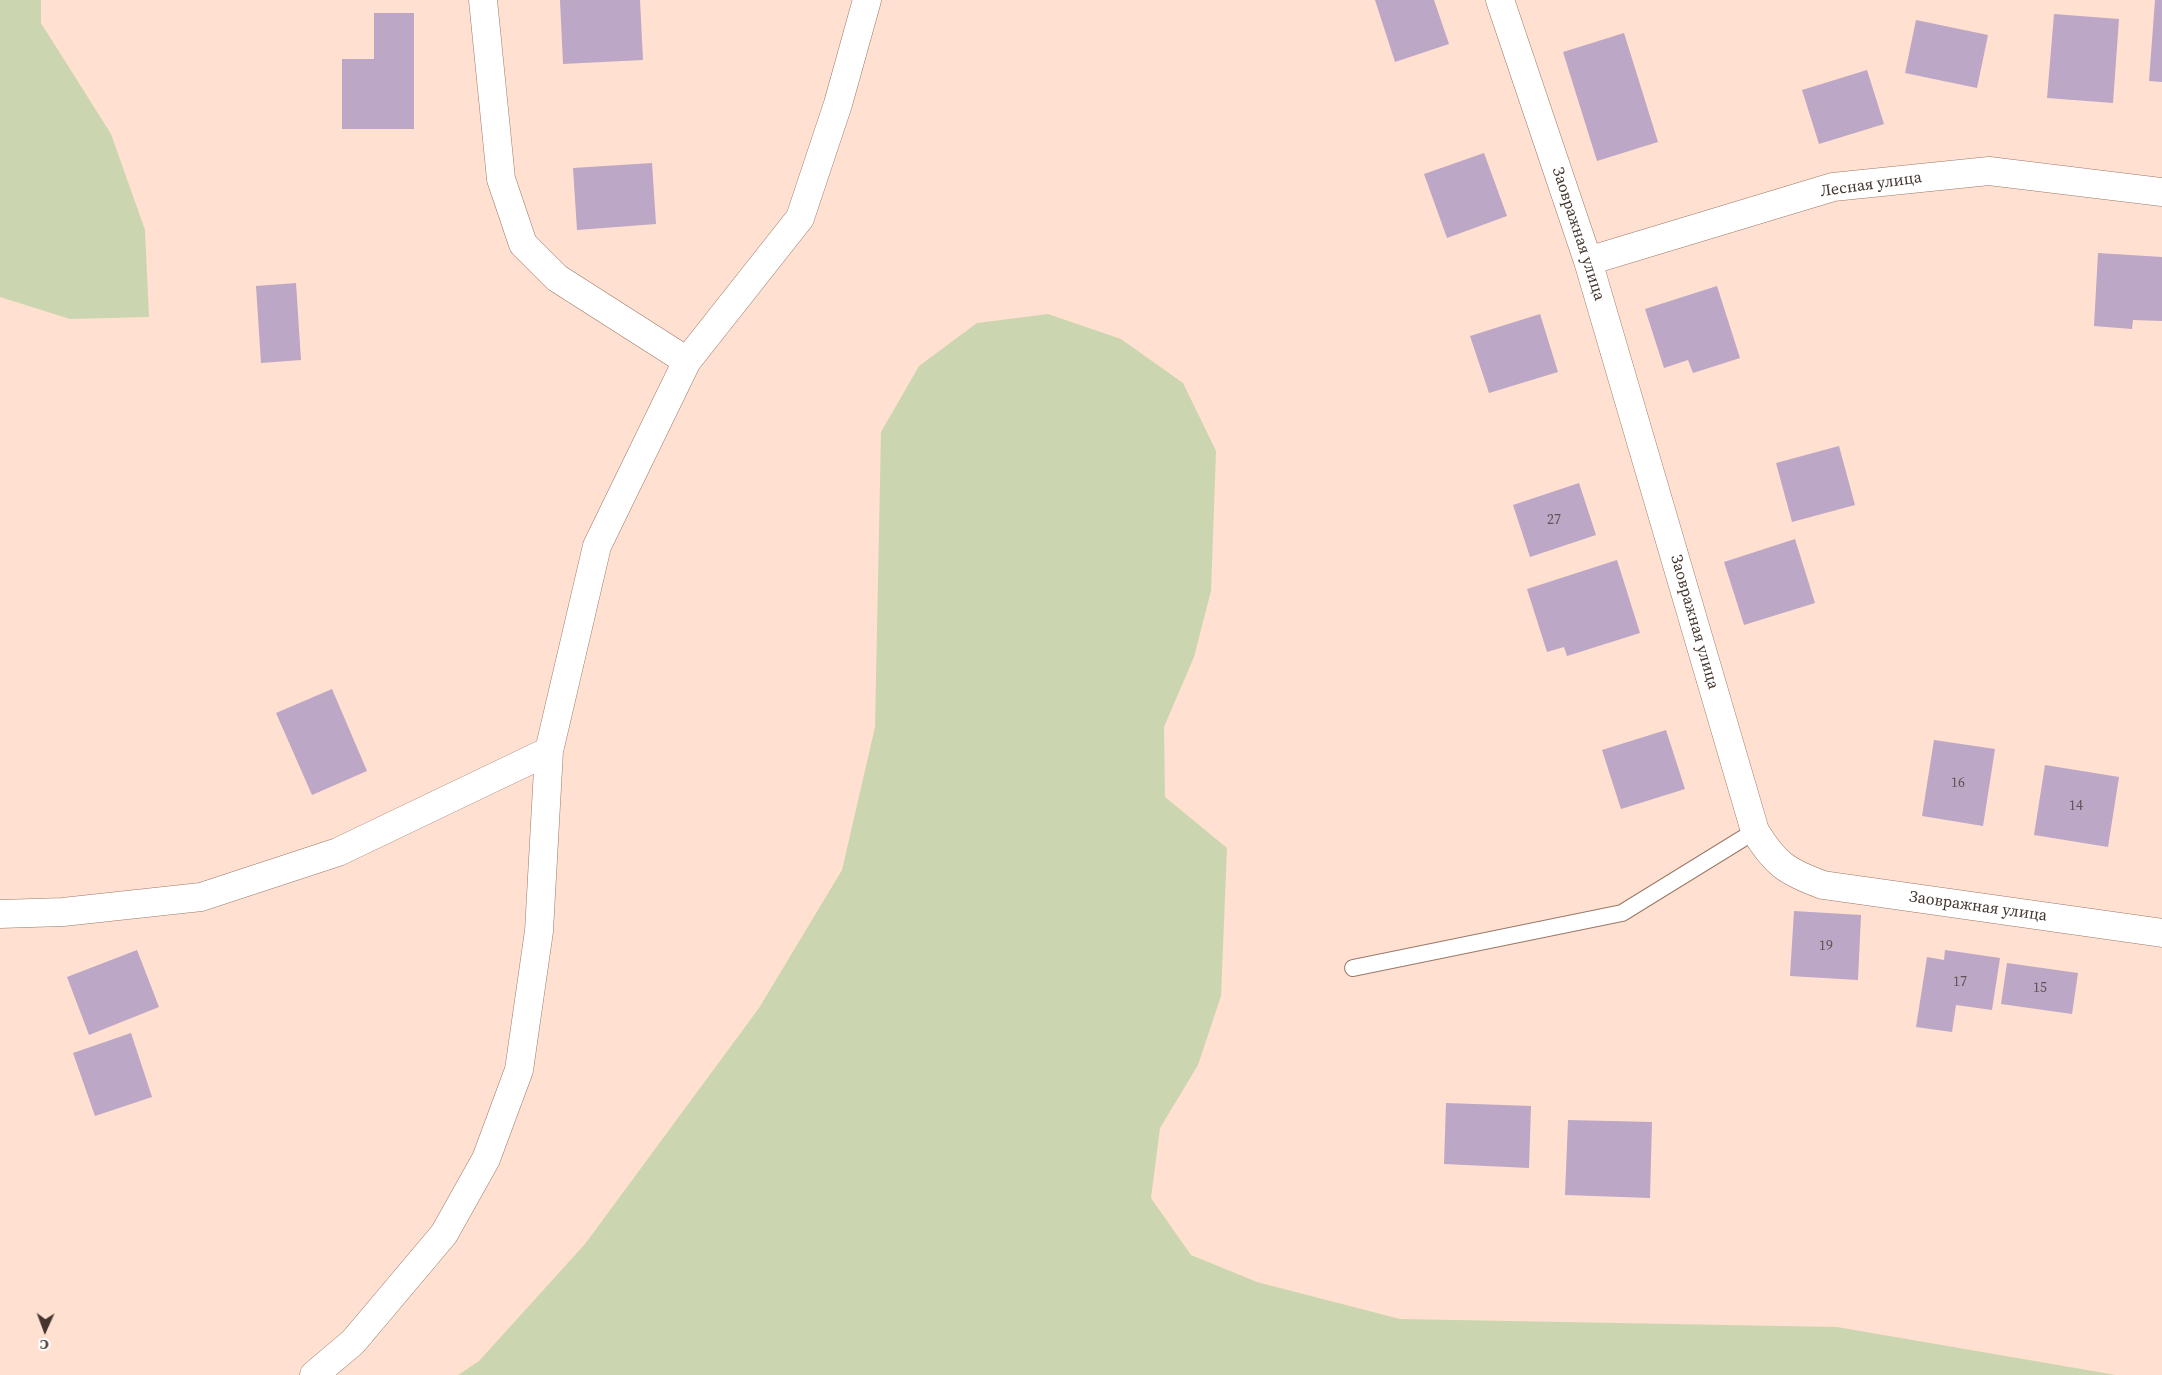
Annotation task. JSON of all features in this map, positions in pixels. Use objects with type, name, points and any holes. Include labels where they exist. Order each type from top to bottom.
[{"type":"street","points":[[483,0],[501,179],[523,244],[557,278],[686,361]]},
{"type":"street","points":[[314,1375],[353,1342],[444,1234],[486,1159],[518,1070],[538,931],[549,751],[597,546],[686,361],[800,218],[838,104],[867,0]]},
{"type":"street","name":"Заовражная улица","points":[[1500,0],[1588,261],[1755,831],[1769,854],[1794,875],[1823,885],[2162,933]]},
{"type":"street","name":"Лесная улица","points":[[1588,261],[1833,187],[1989,171],[2162,192]]},
{"type":"street","points":[[0,914],[63,912],[201,897],[338,852],[549,751]]},
{"type":"lane","points":[[1353,968],[1622,913],[1755,831]]},
{"type":"green space","points":[[0,0],[41,0],[41,23],[111,134],[145,230],[149,317],[70,319],[0,297]]},
{"type":"green space","points":[[1048,314],[1121,339],[1183,383],[1216,451],[1211,591],[1194,657],[1164,727],[1165,797],[1227,848],[1221,996],[1198,1065],[1160,1128],[1151,1198],[1191,1255],[1257,1282],[1400,1319],[1837,1327],[2116,1375],[458,1375],[479,1361],[585,1244],[759,1008],[842,870],[875,727],[881,432],[919,366],[977,323]]},
{"type":"building","points":[[560,0],[640,0],[643,60],[563,64]]},
{"type":"building","points":[[1375,0],[1434,0],[1449,44],[1395,62]]},
{"type":"building","points":[[2155,0],[2162,0],[2162,82],[2149,81]]},
{"type":"building","points":[[374,13],[414,13],[414,129],[342,129],[342,59],[374,59]]},
{"type":"building","points":[[2054,14],[2119,19],[2113,103],[2047,98]]},
{"type":"building","points":[[1916,20],[1988,35],[1977,88],[1905,73]]},
{"type":"building","points":[[1624,33],[1658,142],[1597,161],[1563,52]]},
{"type":"building","points":[[1867,70],[1884,124],[1819,144],[1802,90]]},
{"type":"building","points":[[1484,153],[1507,216],[1447,238],[1424,174]]},
{"type":"building","points":[[652,163],[656,224],[577,230],[573,168]]},
{"type":"building","points":[[2098,253],[2162,257],[2162,321],[2133,320],[2132,329],[2094,326]]},
{"type":"building","points":[[296,283],[301,360],[261,363],[256,286]]},
{"type":"building","points":[[1717,286],[1740,358],[1693,373],[1688,360],[1664,368],[1645,309]]},
{"type":"building","points":[[1540,314],[1558,372],[1489,393],[1470,336]]},
{"type":"building","points":[[1839,446],[1855,505],[1792,522],[1776,463]]},
{"type":"building","points":[[1579,483],[1596,535],[1530,557],[1513,505]]},
{"type":"building","points":[[1795,539],[1815,603],[1744,625],[1724,562]]},
{"type":"building","points":[[1617,560],[1640,633],[1567,656],[1564,647],[1547,652],[1527,589]]},
{"type":"building","points":[[332,689],[367,771],[312,795],[276,713]]},
{"type":"building","points":[[1666,730],[1685,789],[1621,809],[1602,750]]},
{"type":"building","points":[[1934,740],[1995,749],[1983,826],[1922,816]]},
{"type":"building","points":[[2045,765],[2119,777],[2108,847],[2034,835]]},
{"type":"building","points":[[1794,911],[1861,915],[1858,980],[1790,976]]},
{"type":"building","points":[[137,950],[159,1007],[89,1035],[67,977]]},
{"type":"building","points":[[1945,950],[2000,958],[1992,1010],[1956,1005],[1952,1032],[1916,1027],[1927,957],[1944,960]]},
{"type":"building","points":[[2007,963],[2078,973],[2072,1014],[2001,1004]]},
{"type":"building","points":[[131,1033],[152,1097],[95,1116],[73,1053]]},
{"type":"building","points":[[1446,1103],[1531,1106],[1529,1168],[1444,1164]]},
{"type":"building","points":[[1568,1120],[1652,1122],[1650,1198],[1565,1195]]}]
